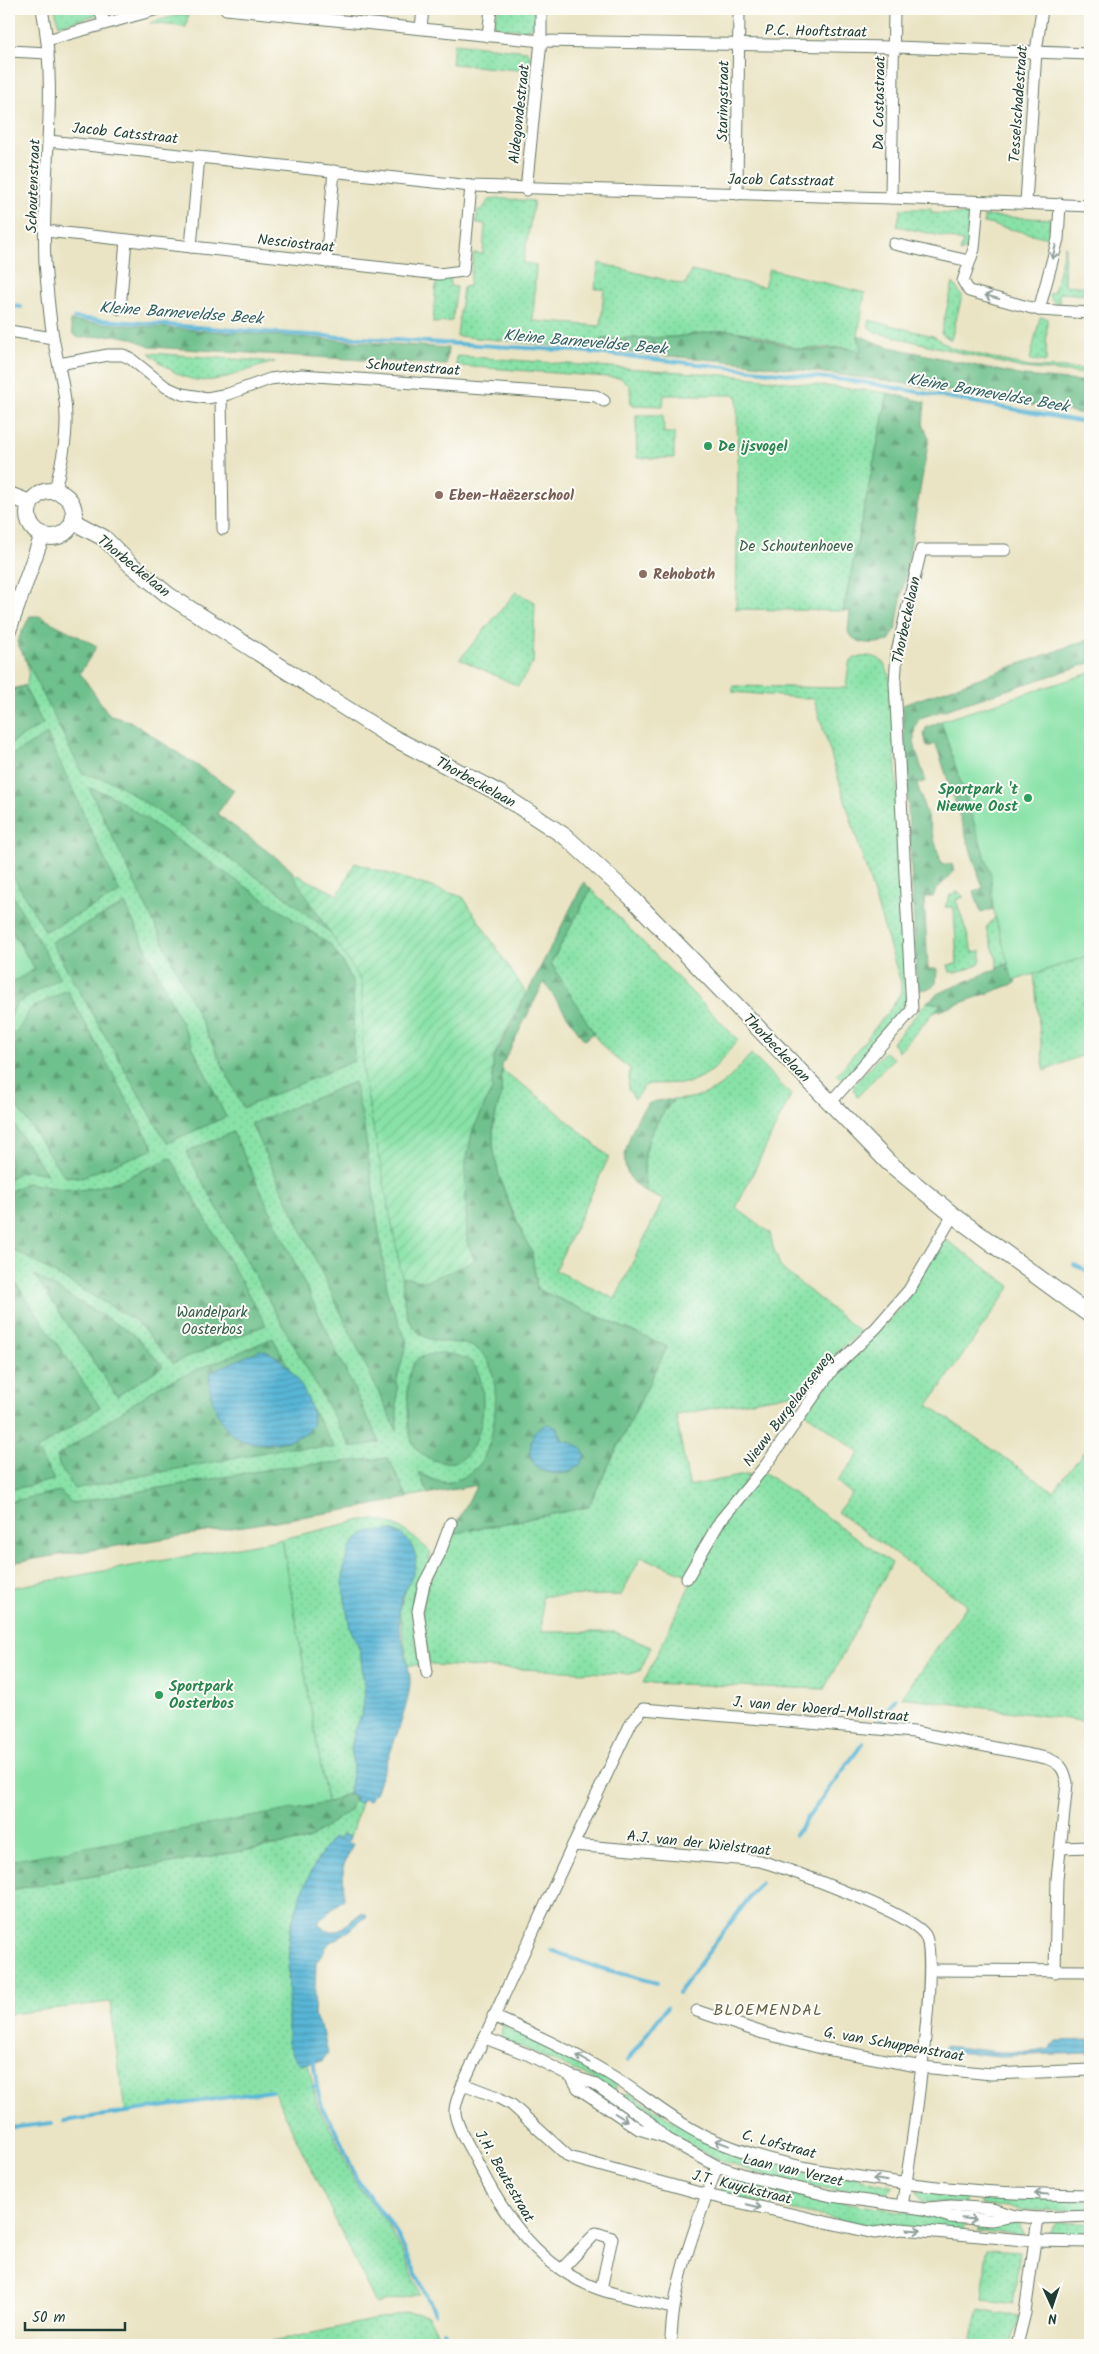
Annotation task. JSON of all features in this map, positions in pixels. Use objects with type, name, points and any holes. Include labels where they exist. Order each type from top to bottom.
[{"type":"main road","points":[[55,490],[64,494],[72,502],[75,512],[74,522],[68,530],[61,536],[51,538],[42,536],[34,530],[29,522],[27,512],[30,503],[36,495],[45,491],[55,490]]},
{"type":"main road","points":[[9,495],[30,503]]},
{"type":"main road","name":"Thorbeckelaan","points":[[74,522],[104,538],[130,564],[168,595],[350,711],[405,744],[499,793],[566,837],[630,896],[888,1162],[954,1216],[1088,1314]]},
{"type":"street","name":"Schoutenstraat","points":[[42,9],[47,40],[51,104],[45,260],[53,338],[64,392],[66,422],[65,444],[55,490]]},
{"type":"street","points":[[100,9],[104,23]]},
{"type":"street","points":[[47,40],[158,9]]},
{"type":"street","name":"P.C. Hooftstraat","points":[[226,9],[541,41],[895,47],[1090,54]]},
{"type":"street","points":[[421,28],[423,9]]},
{"type":"street","points":[[488,36],[491,9]]},
{"type":"street","name":"Aldegondestraat","points":[[526,190],[541,41],[541,9]]},
{"type":"street","name":"Staringstraat","points":[[737,194],[739,9]]},
{"type":"street","name":"Da Costastraat","points":[[892,198],[894,9]]},
{"type":"street","name":"Tesselschadestraat","points":[[1026,202],[1036,52],[1042,9]]},
{"type":"street","points":[[9,51],[48,53]]},
{"type":"street","name":"Jacob Catsstraat","points":[[49,141],[471,186],[526,190],[892,198],[1090,206]]},
{"type":"street","points":[[191,247],[199,156]]},
{"type":"street","points":[[326,262],[334,171]]},
{"type":"street","name":"Nesciostraat","points":[[46,232],[440,274],[463,271],[471,186]]},
{"type":"street","points":[[978,202],[974,249],[963,281],[969,291],[1039,310],[1090,313]]},
{"type":"street","points":[[1039,310],[1058,239],[1060,204]]},
{"type":"street","points":[[120,309],[126,240]]},
{"type":"street","points":[[894,244],[969,261]]},
{"type":"street","points":[[9,331],[53,338]]},
{"type":"street","name":"Schoutenstraat","points":[[58,364],[108,355],[122,355],[131,359],[166,387],[182,394],[200,397],[221,396],[270,379],[302,375],[596,396],[604,401]]},
{"type":"street","points":[[221,396],[223,529]]},
{"type":"street","points":[[9,629],[42,536]]},
{"type":"street","name":"Thorbeckelaan","points":[[830,1103],[912,1010],[895,683],[897,652],[921,550],[1005,550]]},
{"type":"street","name":"Nieuw Burgelaarseweg","points":[[687,1578],[720,1521],[766,1464],[832,1370],[876,1328],[909,1290],[954,1216]]},
{"type":"street","points":[[427,1673],[418,1612],[424,1584],[452,1524]]},
{"type":"street","name":"J. van der Woerd-Mollstraat","points":[[573,1845],[632,1721],[643,1709],[914,1732],[1046,1758],[1057,1762],[1065,1770],[1067,1783],[1056,1878],[1055,1972]]},
{"type":"street","points":[[463,2084],[573,1845]]},
{"type":"street","name":"A.J. van der Wielstraat","points":[[573,1845],[760,1861],[783,1868],[900,1916],[925,1934],[930,1951],[930,1970],[922,2067],[902,2206]]},
{"type":"street","points":[[1060,1848],[1090,1847]]},
{"type":"street","points":[[930,1970],[1090,1971]]},
{"type":"street","name":"G. van Schuppenstraat","points":[[697,2011],[763,2033],[813,2046],[922,2067],[991,2074],[1090,2070]]},
{"type":"street","name":"C. Lofstraat","points":[[493,2016],[565,2048],[626,2084],[666,2114],[706,2137],[747,2152],[806,2168],[906,2184],[980,2190],[1090,2195]]},
{"type":"street","name":"Laan van Verzet","points":[[485,2038],[529,2055],[571,2076],[578,2088],[607,2109],[639,2128],[662,2136],[717,2166],[790,2187],[831,2196],[924,2209],[951,2206],[971,2207],[992,2209],[1015,2216],[1038,2218],[1090,2216]]},
{"type":"street","name":"J.T. Kuyckstraat","points":[[463,2084],[512,2105],[569,2157],[707,2195],[874,2233],[907,2229],[1036,2241],[1090,2242]]},
{"type":"street","name":"J.H. Beutestraat","points":[[463,2084],[455,2112],[482,2172],[515,2228],[562,2269],[601,2289],[672,2308]]},
{"type":"street","points":[[671,2337],[672,2308],[685,2255],[717,2166]]},
{"type":"street","points":[[1017,2345],[1024,2322],[1038,2218]]},
{"type":"street","points":[[562,2269],[596,2234],[612,2238],[601,2289]]},
{"type":"green space","points":[[55,9],[95,9],[97,15],[59,25]]},
{"type":"green space","points":[[500,9],[535,9],[535,26],[528,30],[499,28],[494,24],[495,15]]},
{"type":"green space","points":[[181,14],[188,15],[186,27],[150,23]]},
{"type":"green space","points":[[454,43],[527,51],[530,55],[529,71],[452,64]]},
{"type":"green space","points":[[494,198],[534,201],[523,263],[536,265],[533,321],[601,326],[604,289],[595,289],[599,263],[685,285],[691,271],[764,287],[769,269],[865,293],[858,335],[861,351],[842,347],[799,349],[754,334],[726,330],[674,337],[601,339],[600,350],[457,336],[463,287],[469,286],[474,253],[483,254],[485,224],[476,223],[478,210],[482,210],[488,201]]},
{"type":"green space","points":[[901,209],[931,209],[931,213],[972,215],[969,248],[960,252],[963,241],[897,226]]},
{"type":"green space","points":[[984,216],[1050,219],[1049,238],[984,223]]},
{"type":"green space","points":[[1065,246],[1064,285],[1090,287],[1090,295],[1059,293],[1059,303],[1055,303],[1049,296],[1050,293],[1054,292]]},
{"type":"green space","points":[[450,277],[450,286],[457,287],[452,321],[433,323],[436,281]]},
{"type":"green space","points":[[953,283],[962,296],[951,340],[941,333]]},
{"type":"green space","points":[[1040,317],[1047,318],[1046,362],[1030,360]]},
{"type":"green space","points":[[869,320],[933,336],[952,348],[1029,367],[1090,369],[1090,374],[1022,368],[875,332],[869,327]]},
{"type":"green space","points":[[70,321],[448,348],[446,365],[150,347],[131,338],[115,335],[79,338],[73,334]]},
{"type":"green space","points":[[726,330],[745,333],[789,347],[806,350],[845,348],[861,351],[858,335],[885,346],[1024,376],[1090,382],[1090,415],[889,381],[738,362],[600,350],[601,339],[674,337]]},
{"type":"green space","points":[[149,353],[275,362],[223,378],[196,380],[182,376]]},
{"type":"green space","name":"De Schoutenhoeve","points":[[457,356],[737,376],[888,393],[843,611],[736,609],[737,395],[664,395],[663,406],[631,405],[630,386],[621,378],[461,366],[456,365]]},
{"type":"green space","points":[[888,393],[925,402],[923,424],[929,438],[896,628],[889,641],[866,643],[851,637],[848,632],[850,611],[843,611]]},
{"type":"green space","points":[[636,415],[663,415],[664,433],[674,433],[674,458],[637,458]]},
{"type":"green space","points":[[516,592],[535,602],[533,663],[518,686],[460,659]]},
{"type":"green space","name":"Wandelpark Oosterbos","points":[[30,616],[95,647],[79,673],[108,717],[214,814],[288,867],[364,981],[508,1380],[477,1485],[9,1563],[9,993],[41,972],[9,909],[9,690],[26,685],[28,679],[28,668],[17,642]]},
{"type":"green space","points":[[30,616],[39,616],[97,646],[80,673],[110,716],[130,721],[234,790],[217,814],[289,867],[333,935],[282,894],[114,782],[82,773],[17,642]]},
{"type":"green space","points":[[1090,639],[1090,663],[920,718],[916,725],[914,740],[926,781],[917,784],[942,865],[952,864],[954,871],[937,889],[933,897],[924,897],[928,969],[937,969],[936,983],[932,988],[919,990],[917,988],[903,705]]},
{"type":"green space","points":[[868,656],[882,661],[891,683],[909,993],[902,1007],[850,1074],[842,1078],[836,1076],[892,1007],[901,992],[901,983],[814,699],[733,692],[733,686],[846,688],[849,663],[855,658]]},
{"type":"green space","name":"Sportpark 't Nieuwe Oost","points":[[1090,673],[1090,955],[1013,981],[993,908],[991,875],[941,721]]},
{"type":"green space","points":[[24,686],[43,724],[9,744],[9,691]]},
{"type":"green space","points":[[941,721],[991,875],[1090,876],[981,913],[974,891],[983,888],[936,744],[927,747],[924,734],[926,728]]},
{"type":"green space","points":[[47,734],[120,893],[45,931],[9,869],[9,757]]},
{"type":"green space","points":[[89,788],[108,794],[123,803],[331,945],[342,961],[353,984],[354,1061],[243,1108]]},
{"type":"green space","points":[[355,863],[463,897],[526,993],[493,1060],[492,1089],[472,1132],[465,1167],[467,1241],[474,1260],[450,1272],[423,1281],[402,1277],[363,1074],[362,982],[291,872],[338,895]]},
{"type":"green space","points":[[584,882],[591,889],[551,963],[594,1033],[584,1040],[544,982],[502,1065],[501,1094],[493,1125],[493,1146],[499,1175],[510,1207],[532,1253],[537,1289],[667,1347],[588,1507],[451,1534],[477,1485],[429,1494],[418,1472],[440,1482],[451,1482],[465,1476],[479,1465],[490,1442],[493,1426],[495,1392],[493,1376],[489,1363],[482,1353],[474,1348],[458,1343],[432,1340],[416,1330],[406,1312],[402,1277],[423,1281],[474,1260],[467,1241],[465,1167],[472,1132],[492,1089],[493,1060]],"holes":[[[561,1435],[562,1440],[568,1443],[583,1461],[566,1473],[557,1474],[540,1468],[531,1452],[531,1441]]]},
{"type":"green space","points":[[9,889],[60,978],[16,1004],[9,1021],[9,984],[35,969],[9,925]]},
{"type":"green space","points":[[591,889],[738,1040],[713,1070],[688,1083],[649,1084],[643,1087],[635,1099],[628,1089],[630,1068],[617,1060],[594,1036],[551,963]]},
{"type":"green space","points":[[958,892],[964,897],[956,900],[973,952],[981,951],[981,959],[978,965],[960,972],[950,972],[948,965],[957,964],[954,907],[945,907],[950,895]]},
{"type":"green space","points":[[125,904],[226,1117],[167,1143],[51,942]]},
{"type":"green space","points":[[995,917],[1010,963],[997,967],[997,960],[986,928]]},
{"type":"green space","points":[[9,927],[35,969],[9,984]]},
{"type":"green space","points":[[1090,955],[1090,1052],[1044,1071],[1034,974]]},
{"type":"green space","points":[[1010,963],[1016,983],[933,1013],[941,1004],[927,1002],[939,993]]},
{"type":"green space","points":[[67,990],[154,1149],[82,1177],[64,1176],[9,1095],[9,1037],[18,1031],[30,1009]]},
{"type":"green space","points":[[927,1002],[941,1004],[899,1052],[892,1043]]},
{"type":"green space","points":[[884,1052],[894,1058],[857,1097],[853,1086]]},
{"type":"green space","points":[[751,1054],[791,1095],[736,1208],[770,1233],[781,1268],[860,1332],[839,1351],[806,1391],[676,1415],[689,1486],[750,1474],[687,1575],[641,1557],[621,1595],[542,1596],[542,1632],[615,1632],[651,1647],[640,1671],[630,1674],[430,1665],[423,1616],[424,1597],[430,1581],[447,1549],[451,1534],[588,1507],[667,1347],[537,1289],[532,1260],[504,1190],[495,1157],[493,1130],[500,1097],[502,1070],[546,1102],[609,1157],[555,1270],[615,1299],[663,1200],[646,1192],[644,1178],[645,1153],[657,1122],[673,1100],[699,1096],[718,1087]]},
{"type":"green space","points":[[354,1082],[363,1120],[388,1295],[407,1342],[397,1379],[397,1431],[251,1124]]},
{"type":"green space","points":[[673,1100],[657,1122],[645,1153],[644,1178],[646,1192],[632,1181],[626,1169],[625,1159],[628,1141],[645,1107],[656,1101]]},
{"type":"green space","points":[[9,1117],[47,1174],[23,1171],[9,1179]]},
{"type":"green space","points":[[233,1132],[380,1442],[351,1448],[186,1152]]},
{"type":"green space","points":[[171,1158],[266,1325],[173,1363],[136,1321],[9,1247],[9,1192],[26,1183],[72,1190],[98,1187],[123,1179]]},
{"type":"green space","points":[[946,1240],[1011,1286],[928,1405],[1053,1491],[1090,1444],[1090,1722],[902,1697],[967,1605],[837,1512],[852,1494],[837,1482],[860,1453],[805,1412],[841,1367],[903,1306],[934,1255]]},
{"type":"green space","points":[[9,1273],[100,1407],[37,1450],[54,1480],[9,1490]]},
{"type":"green space","points":[[34,1275],[133,1334],[163,1366],[117,1396]]},
{"type":"green space","points":[[273,1338],[290,1370],[274,1355],[216,1409],[222,1421],[227,1429],[237,1438],[254,1443],[275,1443],[296,1438],[304,1433],[312,1423],[311,1408],[335,1448],[286,1448],[74,1489],[59,1465],[57,1456],[159,1386]]},
{"type":"green space","points":[[438,1353],[460,1356],[471,1362],[478,1371],[482,1385],[482,1417],[479,1433],[473,1447],[464,1457],[454,1462],[440,1462],[422,1454],[417,1450],[409,1431],[408,1391],[412,1368],[419,1358]]},
{"type":"green space","points":[[388,1458],[408,1498],[358,1508],[9,1563],[9,1502],[60,1491],[72,1503],[282,1467]]},
{"type":"green space","points":[[762,1471],[892,1563],[824,1689],[643,1683],[715,1533]]},
{"type":"green space","points":[[362,1520],[382,1521],[391,1524],[407,1532],[430,1551],[430,1560],[414,1596],[412,1616],[420,1665],[408,1665],[399,1610],[416,1558],[411,1545],[344,1566],[343,1583],[346,1607],[350,1627],[360,1650],[365,1692],[362,1714],[355,1730],[351,1748],[353,1768],[349,1793],[327,1803],[282,1539]]},
{"type":"green space","name":"Sportpark Oosterbos","points":[[282,1539],[327,1803],[9,1861],[9,1588]]},
{"type":"green space","points":[[349,1793],[354,1797],[350,1810],[308,1840],[9,1890],[9,1859],[327,1803]]},
{"type":"green space","points":[[354,1797],[356,1798],[355,1802],[361,1803],[350,1837],[342,1835],[340,1839],[317,1859],[291,1924],[289,1937],[288,2043],[300,2064],[308,2063],[318,2108],[334,2135],[354,2181],[388,2225],[406,2259],[420,2294],[376,2304],[273,2090],[125,2111],[110,2002],[9,2014],[9,1890],[308,1840],[350,1810]]},
{"type":"green space","points":[[504,2026],[566,2054],[616,2084],[616,2088],[614,2091],[590,2077],[501,2038],[502,2027]]},
{"type":"green space","points":[[628,2092],[705,2140],[894,2187],[885,2197],[785,2180],[736,2166],[689,2145],[672,2134],[623,2098]]},
{"type":"green space","points":[[732,2177],[786,2193],[965,2222],[963,2231],[880,2229],[723,2194],[721,2190],[726,2180]]},
{"type":"green space","points":[[916,2190],[966,2195],[966,2203],[923,2202]]},
{"type":"green space","points":[[980,2196],[1090,2200],[1090,2211],[1021,2210],[980,2204]]},
{"type":"green space","points":[[978,2223],[1019,2223],[1025,2235],[978,2232]]},
{"type":"green space","points":[[1055,2223],[1090,2223],[1090,2238],[1046,2237]]},
{"type":"green space","points":[[987,2249],[1020,2251],[1013,2305],[982,2300]]},
{"type":"green space","points":[[979,2310],[1019,2317],[1011,2345],[970,2345]]},
{"type":"green space","points":[[408,2312],[428,2315],[443,2345],[258,2345]]},
{"type":"water","points":[[260,1350],[272,1354],[288,1368],[300,1384],[309,1401],[313,1420],[310,1428],[293,1439],[269,1443],[247,1442],[234,1436],[217,1413],[210,1391],[211,1372]]},
{"type":"water","points":[[549,1424],[556,1428],[562,1440],[580,1447],[584,1456],[581,1463],[573,1469],[562,1473],[549,1473],[539,1469],[532,1460],[531,1445],[534,1433],[541,1427]]},
{"type":"water","points":[[391,1530],[404,1537],[415,1553],[416,1562],[414,1570],[399,1610],[401,1635],[410,1678],[409,1689],[397,1734],[376,1791],[369,1801],[363,1799],[361,1803],[355,1802],[356,1798],[349,1793],[353,1768],[351,1748],[355,1730],[362,1714],[365,1692],[360,1650],[350,1628],[346,1607],[343,1583],[344,1566],[349,1550],[355,1541],[365,1533]]},
{"type":"water","points":[[341,1835],[350,1837],[348,1843],[353,1844],[343,1867],[344,1899],[318,1924],[326,1931],[338,1931],[362,1912],[367,1916],[349,1931],[329,1943],[316,1963],[314,2016],[323,2031],[328,2053],[322,2061],[300,2064],[295,2059],[288,2043],[289,1937],[295,1912],[311,1871],[333,1838],[340,1839]]},
{"type":"water","points":[[1090,2040],[1090,2053],[1000,2056],[944,2051],[945,2046],[1000,2052],[1031,2052],[1050,2049],[1057,2041]]},
{"type":"waterway","name":"Kleine Barneveldse Beek","points":[[9,305],[21,307]]},
{"type":"waterway","name":"Kleine Barneveldse Beek","points":[[74,318],[292,334],[579,351],[862,382],[1090,423]]},
{"type":"waterway","points":[[1074,1265],[1090,1272]]},
{"type":"waterway","points":[[881,1719],[896,1698]]},
{"type":"waterway","points":[[795,1835],[863,1743]]},
{"type":"waterway","points":[[678,1993],[760,1883]]},
{"type":"waterway","points":[[551,1950],[593,1966],[657,1983]]},
{"type":"waterway","points":[[627,2061],[667,2007]]},
{"type":"waterway","points":[[313,2058],[317,2087]]},
{"type":"waterway","points":[[313,2087],[317,2087],[322,2108],[338,2135],[357,2180],[395,2230],[435,2313]]},
{"type":"waterway","points":[[64,2121],[272,2091]]},
{"type":"waterway","points":[[9,2128],[52,2123]]},
{"type":"waterway","points":[[443,2331],[450,2345]]},
{"type":"place","name":"De ijsvogel","points":[[708,446]]},
{"type":"place","name":"Eben-Haëzerschool","points":[[439,495]]},
{"type":"place","name":"Rehoboth","points":[[643,574]]},
{"type":"place","name":"Sportpark 't Nieuwe Oost","points":[[1028,798]]},
{"type":"place","name":"Sportpark Oosterbos","points":[[159,1695]]},
{"type":"district","name":"BLOEMENDAL","points":[[768,2009]]}]
